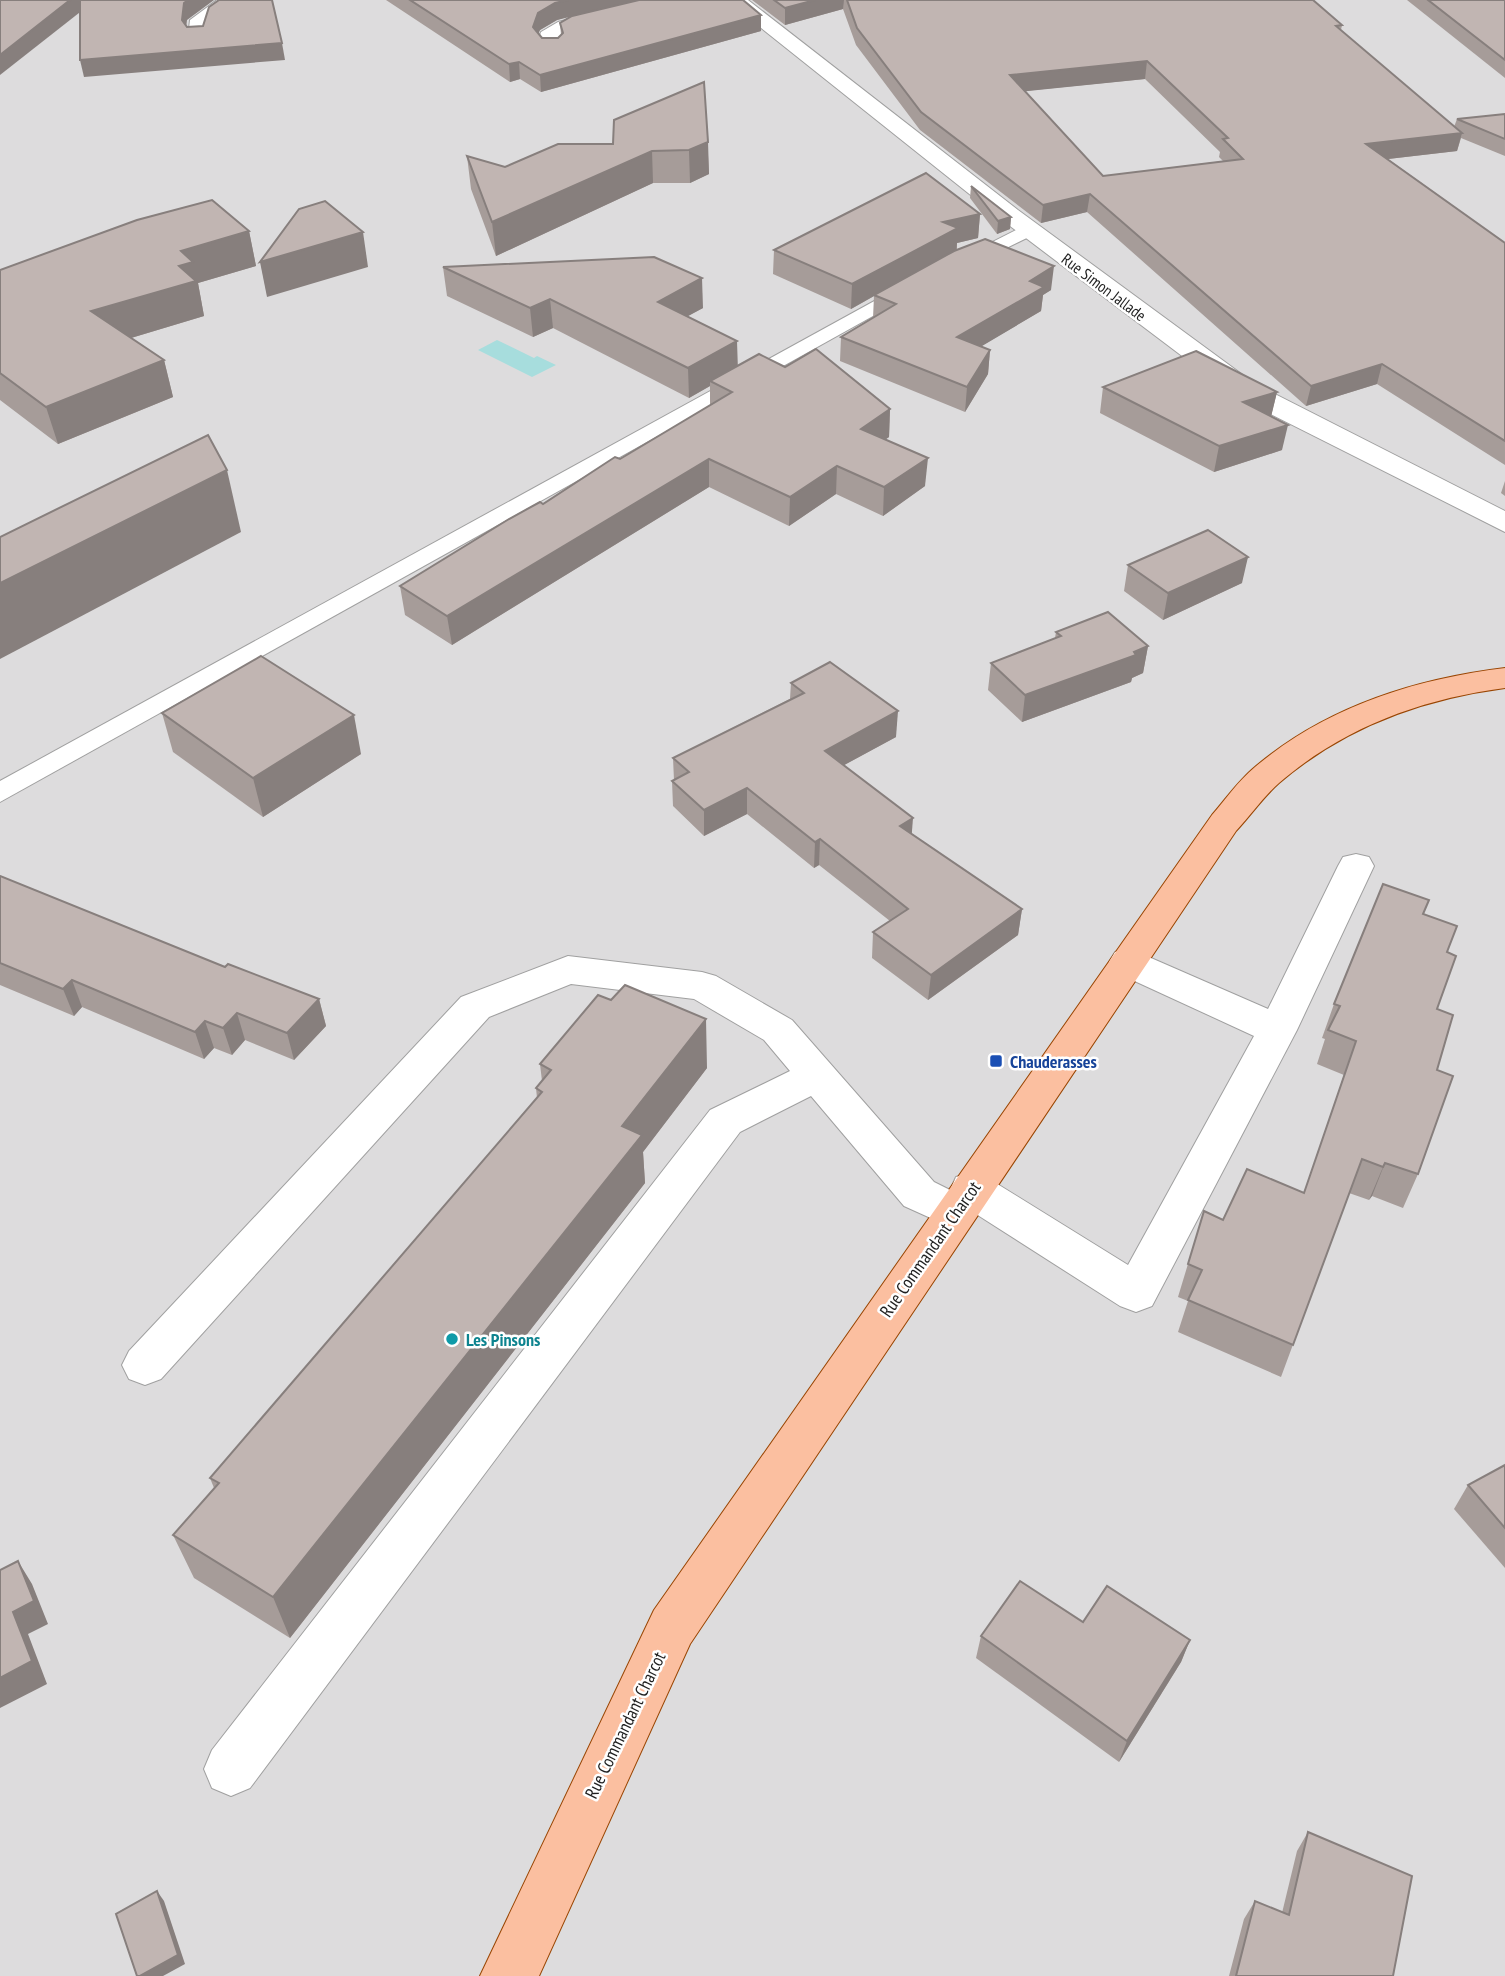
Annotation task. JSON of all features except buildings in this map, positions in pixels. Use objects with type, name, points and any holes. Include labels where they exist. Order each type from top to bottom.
[{"type":"main road","name":"Rue Commandant Charcot","points":[[509,1976],[672,1627],[1224,823],[1276,768],[1319,736],[1390,703],[1434,689],[1505,678]]},
{"type":"street","points":[[198,37],[200,20],[230,0]]},
{"type":"street","points":[[552,49],[547,45],[548,36],[565,26],[675,0]]},
{"type":"street","name":"Rue Simon Jallade","points":[[736,0],[1028,230],[1245,390],[1505,523]]},
{"type":"street","points":[[145,1365],[475,1007],[568,970],[702,986],[778,1030],[919,1194],[963,1200],[1136,1293],[1277,1030],[1356,866]]},
{"type":"street","points":[[1128,962],[1277,1030]]},
{"type":"street","points":[[231,1769],[725,1121],[818,1075]]},
{"type":"lane","points":[[0,793],[938,272],[1028,230]]},
{"type":"shaded area","points":[[0,0],[1505,0],[1505,1976],[0,1976]]},
{"type":"water","points":[[497,340],[534,358],[537,356],[556,365],[532,377],[478,350]]},
{"type":"place","name":"Chauderasses","points":[[996,1061]]},
{"type":"place","name":"Les Pinsons","points":[[452,1339]]}]
